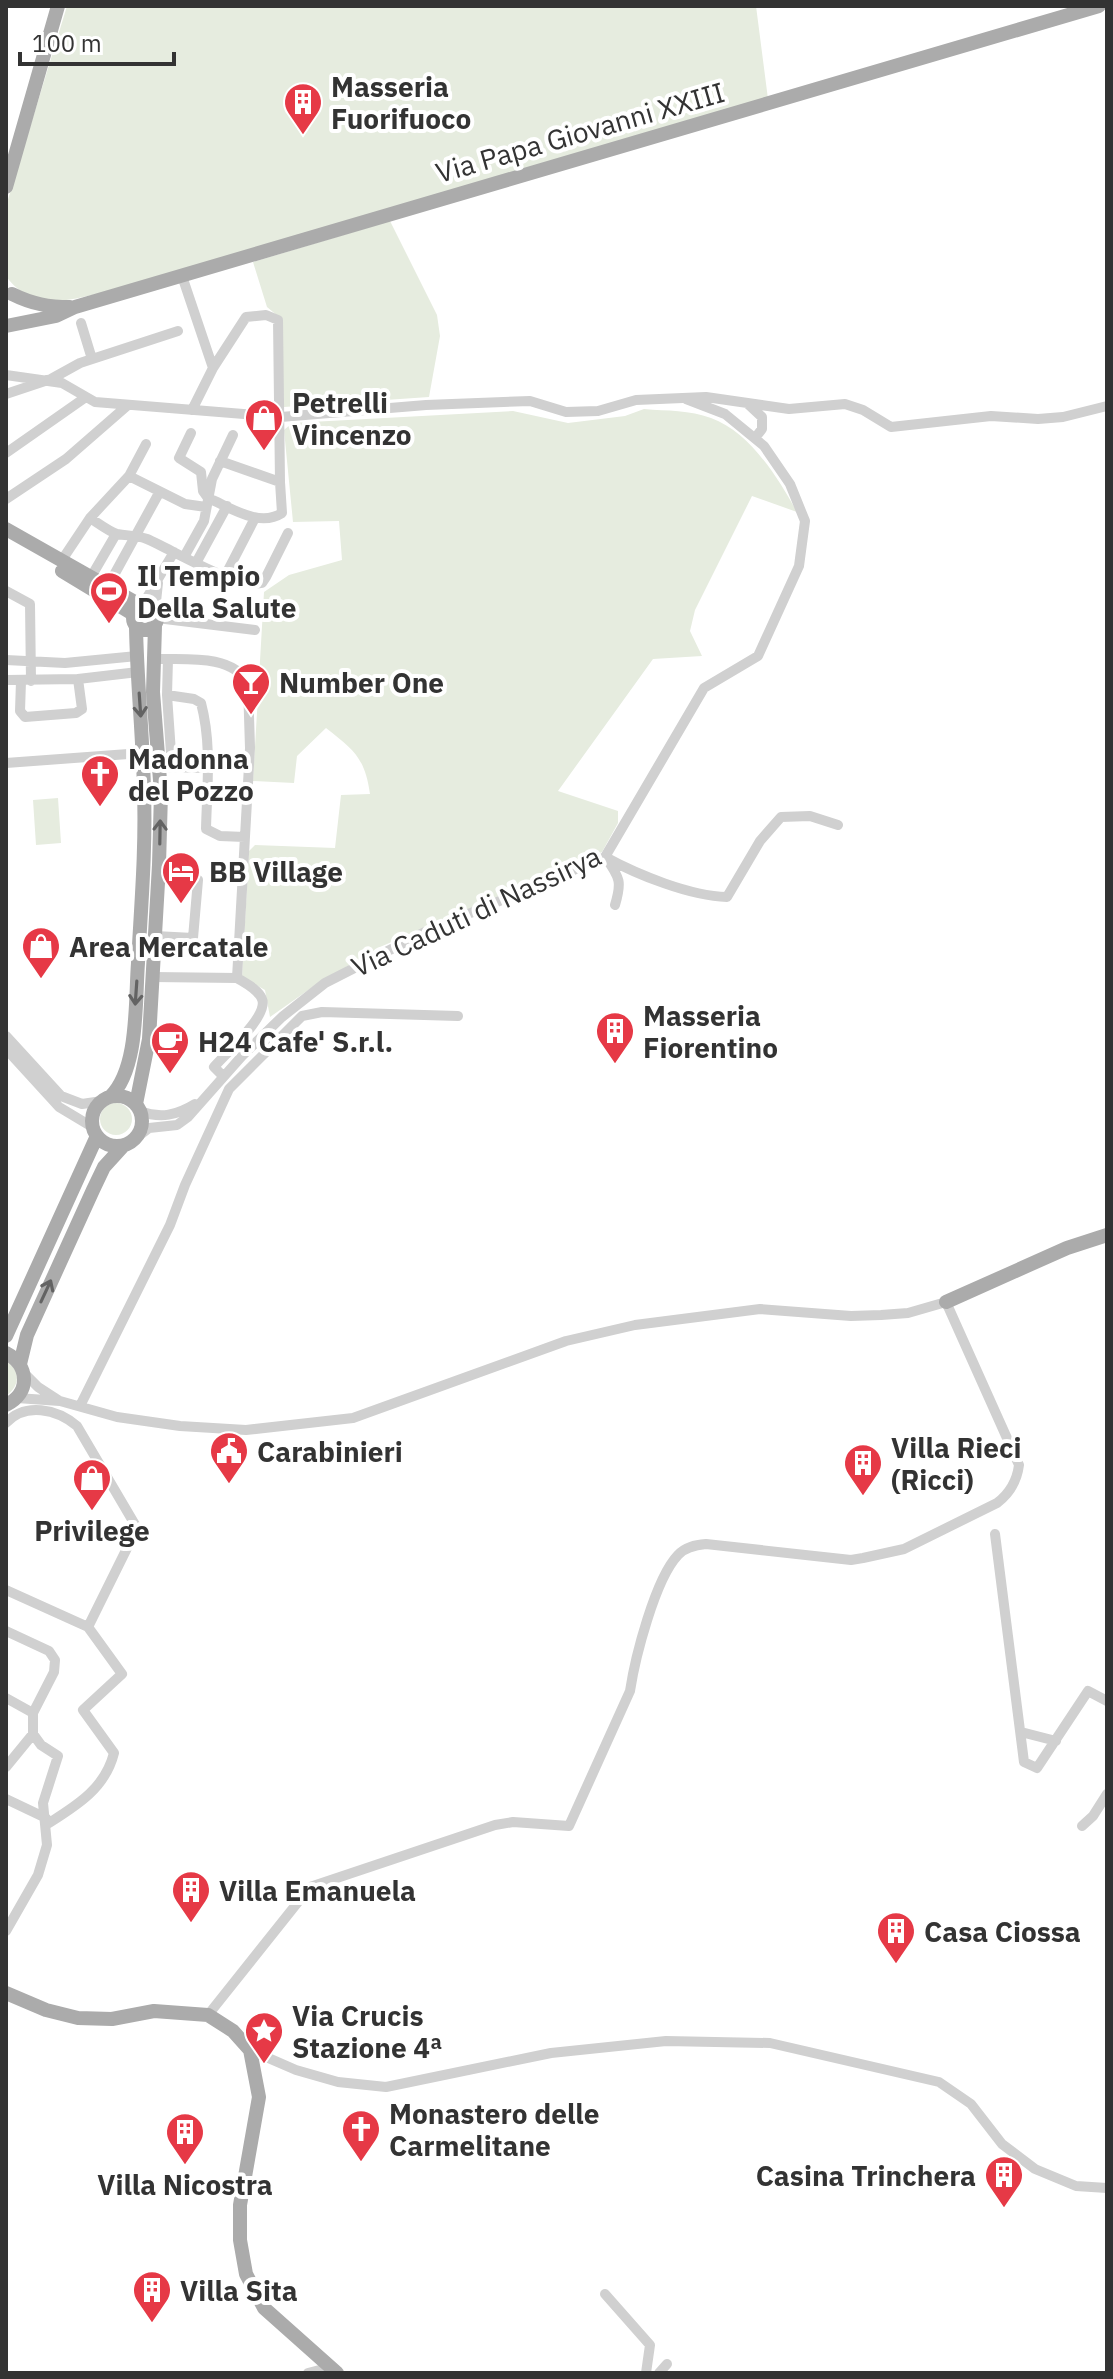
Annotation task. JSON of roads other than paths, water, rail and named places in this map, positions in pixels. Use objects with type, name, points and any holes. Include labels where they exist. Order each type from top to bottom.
[{"type":"main road","points":[[6,187],[58,6]]},
{"type":"main road","name":"Via Papa Giovanni XXIII","points":[[6,326],[56,316],[75,307],[1099,6]]},
{"type":"main road","points":[[6,326],[15,315],[15,301],[9,291]]},
{"type":"main road","name":"Via Papa Giovanni XXIII","points":[[9,291],[27,302],[50,307],[75,307]]},
{"type":"main road","points":[[6,529],[108,586],[146,617],[160,659],[166,767],[149,1039],[138,1108],[141,1128],[104,1167],[93,1190],[26,1336],[22,1391],[11,1402]]},
{"type":"main road","points":[[6,539],[146,617]]},
{"type":"main road","points":[[6,1336],[96,1132],[93,1113],[120,1087],[132,1045],[143,866],[137,656],[146,617]]},
{"type":"main road","points":[[106,1099],[124,1096],[138,1108]]},
{"type":"main road","points":[[96,1132],[109,1144],[128,1143]]},
{"type":"main road","points":[[946,1302],[1067,1248],[1107,1235]]},
{"type":"main road","points":[[6,1353],[22,1369]]},
{"type":"main road","points":[[6,1993],[46,2010],[78,2018],[112,2019],[154,2011],[208,2015],[233,2031],[250,2050],[259,2097],[240,2205],[240,2240],[246,2274],[264,2308],[334,2370]]},
{"type":"street","points":[[182,276],[213,368]]},
{"type":"street","points":[[129,476],[185,504],[207,502],[227,506],[255,518],[274,518],[282,513],[278,320],[266,315],[246,317],[213,368],[192,410]]},
{"type":"street","points":[[81,323],[92,359]]},
{"type":"street","points":[[8,393],[46,381],[92,359],[178,331]]},
{"type":"street","points":[[6,375],[62,383],[95,402],[281,417],[426,405],[530,401],[566,412],[598,411],[636,400],[706,397],[789,409],[845,404],[863,410],[891,427],[991,416],[1063,417],[1107,406]]},
{"type":"street","points":[[6,453],[86,397]]},
{"type":"street","name":"Via Caduti di Nassirya","points":[[128,1143],[149,1128],[177,1125],[188,1117],[223,1076],[282,1017],[325,983],[425,932],[605,857],[704,688],[758,656],[799,566],[805,521],[790,484],[764,446],[725,414],[686,399]]},
{"type":"street","points":[[725,414],[728,400]]},
{"type":"street","points":[[747,403],[762,417],[762,429],[755,438]]},
{"type":"street","points":[[6,499],[89,441],[128,405]]},
{"type":"street","points":[[191,433],[179,458],[201,472],[207,502]]},
{"type":"street","points":[[233,435],[220,461],[204,521],[149,590],[146,617],[255,630]]},
{"type":"street","points":[[62,560],[90,518],[129,476],[146,444]]},
{"type":"street","points":[[220,461],[280,482]]},
{"type":"street","points":[[108,586],[159,493]]},
{"type":"street","points":[[196,563],[227,506]]},
{"type":"street","points":[[90,518],[116,534],[136,535],[225,576],[256,584],[262,583],[288,533]]},
{"type":"street","points":[[225,576],[255,518]]},
{"type":"street","points":[[91,577],[116,534]]},
{"type":"street","points":[[6,591],[30,604],[31,661],[20,711],[25,717],[76,713],[82,709],[78,679]]},
{"type":"street","points":[[6,660],[65,663],[137,656]]},
{"type":"street","points":[[208,768],[166,767],[167,695],[160,659],[215,662],[235,667],[248,684],[250,748],[237,978]]},
{"type":"street","points":[[6,680],[78,679],[138,672]]},
{"type":"street","points":[[167,695],[201,703],[208,743],[206,829],[220,836],[245,837]]},
{"type":"street","points":[[6,763],[142,753]]},
{"type":"street","points":[[605,857],[705,896],[727,897],[760,841],[781,817],[810,816],[838,825]]},
{"type":"street","points":[[605,857],[619,876],[620,890],[615,905]]},
{"type":"street","points":[[155,936],[193,938],[198,880],[159,865]]},
{"type":"street","points":[[153,977],[237,978],[262,1000],[262,1009],[252,1025],[214,1067],[223,1076]]},
{"type":"street","points":[[80,1406],[166,1235],[229,1089],[302,1016],[322,1012],[458,1016]]},
{"type":"street","points":[[6,1036],[15,1059],[61,1096],[82,1104],[106,1099]]},
{"type":"street","points":[[6,1049],[59,1107],[96,1132]]},
{"type":"street","name":"Via Caduti di Nassirya","points":[[138,1108],[153,1116],[178,1114],[203,1098]]},
{"type":"street","points":[[11,1402],[60,1401],[117,1417],[180,1426],[246,1430],[305,1424],[353,1418],[566,1341],[635,1325],[760,1309],[851,1316],[881,1315],[908,1313],[946,1302],[1019,1465],[1017,1477],[1007,1495],[997,1503],[904,1549],[851,1560],[706,1544],[685,1549],[677,1556],[663,1581],[637,1658],[630,1691],[569,1826],[513,1822],[495,1825],[310,1887],[208,2015]]},
{"type":"street","points":[[22,1369],[38,1387],[60,1401]]},
{"type":"street","points":[[6,1423],[14,1414],[38,1409],[67,1418],[77,1426],[137,1528],[88,1627]]},
{"type":"street","points":[[995,1534],[1024,1762],[1037,1768],[1088,1691],[1107,1701]]},
{"type":"street","points":[[6,1590],[88,1627],[122,1674],[83,1710],[114,1753],[110,1768],[86,1800],[46,1822]]},
{"type":"street","points":[[6,1631],[49,1651],[55,1660],[54,1672],[33,1713],[33,1734],[41,1745],[58,1756],[43,1803],[47,1845],[38,1875],[6,1931]]},
{"type":"street","points":[[6,1698],[33,1713]]},
{"type":"street","points":[[1021,1732],[1056,1741]]},
{"type":"street","points":[[6,1767],[33,1734]]},
{"type":"street","points":[[1082,1826],[1093,1816],[1107,1794]]},
{"type":"street","points":[[6,1799],[46,1822]]},
{"type":"street","points":[[250,2050],[296,2070],[338,2082],[386,2087],[551,2053],[666,2041],[770,2043],[939,2082],[971,2104],[1002,2144],[1035,2169],[1076,2186],[1107,2188]]},
{"type":"street","points":[[605,2294],[650,2345],[646,2373]]},
{"type":"street","points":[[308,2373],[334,2370]]},
{"type":"place","name":"Masseria Fuorifuoco","points":[[303,136]]},
{"type":"place","name":"Petrelli Vincenzo","points":[[264,452]]},
{"type":"place","name":"Il Tempio Della Salute","points":[[109,625]]},
{"type":"place","name":"Number One","points":[[251,716]]},
{"type":"place","name":"Madonna del Pozzo","points":[[100,808]]},
{"type":"place","name":"BB Village","points":[[181,905]]},
{"type":"place","name":"Area Mercatale","points":[[41,980]]},
{"type":"place","name":"Masseria Fiorentino","points":[[615,1065]]},
{"type":"place","name":"H24 Cafe' S.r.l.","points":[[170,1075]]},
{"type":"place","name":"Carabinieri","points":[[229,1485]]},
{"type":"place","name":"Villa Rieci (Ricci)","points":[[863,1497]]},
{"type":"place","name":"Privilege","points":[[92,1512]]},
{"type":"place","name":"Villa Emanuela","points":[[191,1924]]},
{"type":"place","name":"Casa Ciossa","points":[[896,1965]]},
{"type":"place","name":"Via Crucis Stazione 4ª","points":[[264,2065]]},
{"type":"place","name":"Monastero delle Carmelitane","points":[[361,2163]]},
{"type":"place","name":"Villa Nicostra","points":[[185,2166]]},
{"type":"place","name":"Casina Trinchera","points":[[1004,2209]]},
{"type":"place","name":"Villa Sita","points":[[152,2324]]}]
